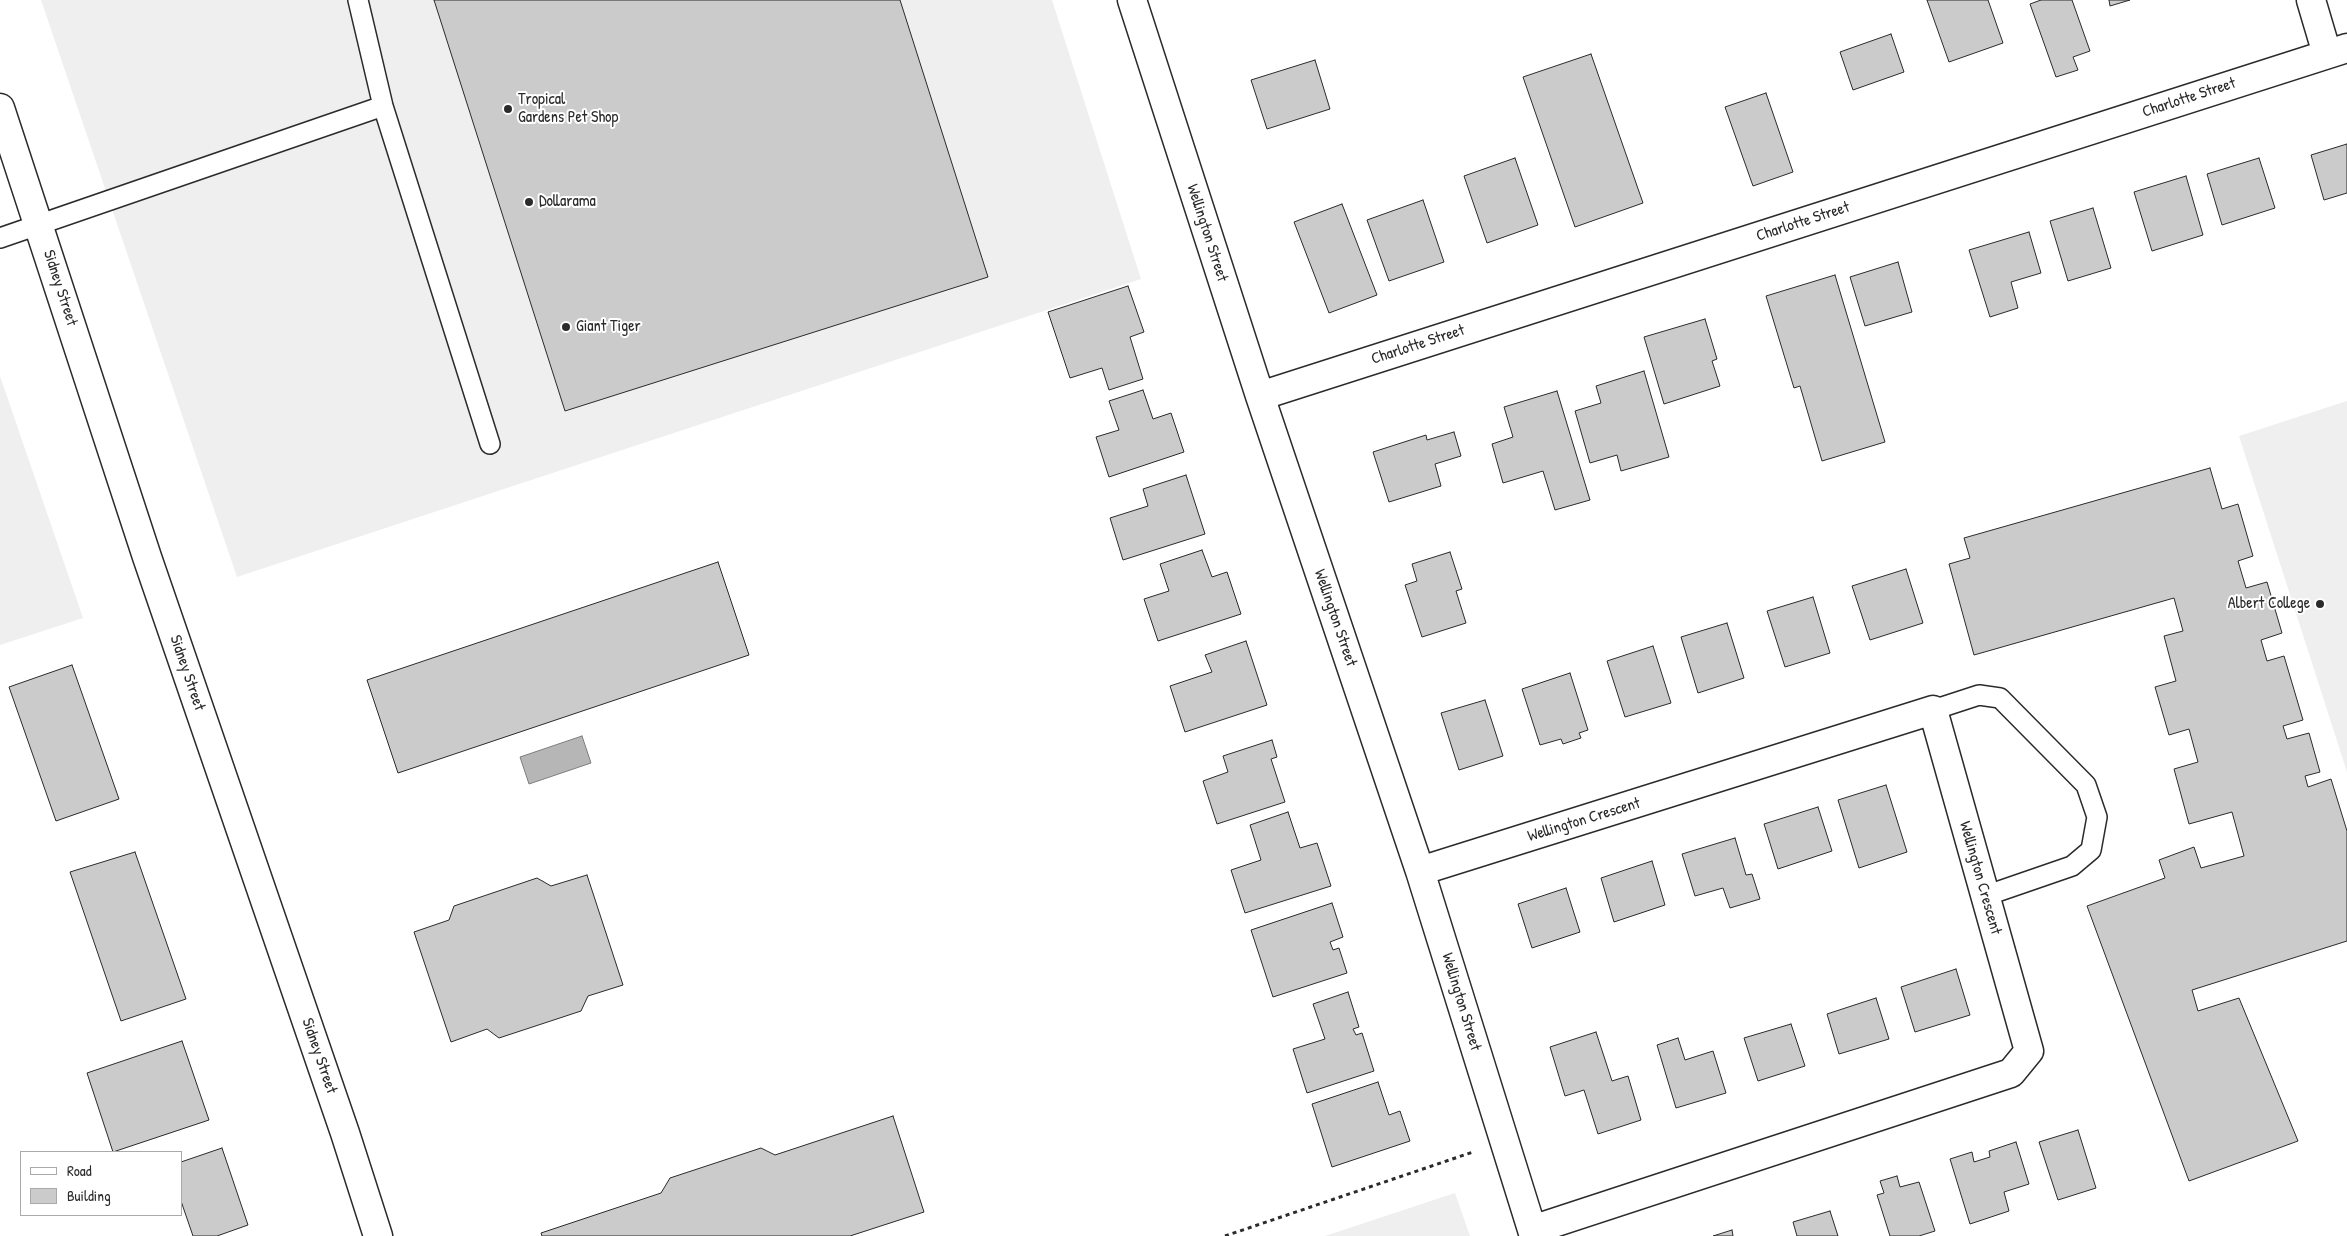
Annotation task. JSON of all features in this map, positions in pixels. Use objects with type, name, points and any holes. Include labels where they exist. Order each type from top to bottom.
[{"type":"street","name":"Wellington Street","points":[[1132,0],[1260,396],[1420,871],[1533,1233]]},
{"type":"street","points":[[2311,0],[2337,51]]},
{"type":"street","name":"Charlotte Street","points":[[1260,396],[2337,51]]},
{"type":"street","name":"Sidney Street","points":[[0,108],[40,225],[147,557],[342,1123],[378,1236]]},
{"type":"street","name":"Wellington Crescent","points":[[1420,871],[1933,710],[2029,1051],[2011,1072],[1533,1233]]},
{"type":"lane","points":[[358,0],[383,106],[490,444]]},
{"type":"lane","points":[[0,238],[383,106]]},
{"type":"lane","points":[[1933,710],[1979,695],[2000,698],[2086,785],[2097,817],[2091,850],[2072,866],[1986,896]]},
{"type":"path","points":[[1225,1236],[1504,1142]]},
{"type":"shaded area","points":[[41,0],[1052,0],[1141,279],[237,577]]},
{"type":"shaded area","points":[[0,376],[83,618],[0,645]]},
{"type":"shaded area","name":"Albert College","points":[[2347,401],[2347,772],[2239,436]]},
{"type":"shaded area","points":[[582,736],[591,763],[529,784],[520,757]]},
{"type":"shaded area","points":[[1455,1193],[1470,1236],[1325,1236]]},
{"type":"building","points":[[434,0],[900,0],[988,277],[565,411]]},
{"type":"building","points":[[1927,0],[1988,0],[2003,43],[1949,62]]},
{"type":"building","points":[[2041,0],[2072,0],[2090,51],[2073,57],[2078,70],[2056,77],[2030,4]]},
{"type":"building","points":[[2109,0],[2130,0],[2110,6]]},
{"type":"building","points":[[1891,34],[1904,72],[1853,90],[1840,52]]},
{"type":"building","points":[[1591,54],[1643,203],[1575,227],[1523,77]]},
{"type":"building","points":[[1315,60],[1330,109],[1267,129],[1251,80]]},
{"type":"building","points":[[1766,93],[1793,172],[1753,186],[1725,107]]},
{"type":"building","points":[[2347,144],[2347,193],[2324,200],[2311,155]]},
{"type":"building","points":[[1515,158],[1538,225],[1487,243],[1464,176]]},
{"type":"building","points":[[2259,158],[2275,208],[2222,225],[2207,174]]},
{"type":"building","points":[[2186,176],[2203,235],[2152,251],[2134,192]]},
{"type":"building","points":[[1423,200],[1444,262],[1389,281],[1367,220]]},
{"type":"building","points":[[1342,204],[1377,295],[1329,313],[1294,222]]},
{"type":"building","points":[[2093,208],[2111,268],[2068,281],[2050,221]]},
{"type":"building","points":[[2029,232],[2041,273],[2011,282],[2018,308],[1990,317],[1969,250]]},
{"type":"building","points":[[1898,262],[1912,312],[1865,326],[1850,277]]},
{"type":"building","points":[[1835,275],[1885,442],[1822,461],[1800,386],[1794,388],[1766,296]]},
{"type":"building","points":[[1128,286],[1144,332],[1130,337],[1143,379],[1109,390],[1102,368],[1070,378],[1048,312]]},
{"type":"building","points":[[1705,319],[1717,359],[1712,361],[1720,386],[1664,404],[1644,337]]},
{"type":"building","points":[[1644,371],[1669,457],[1621,471],[1617,455],[1590,463],[1575,411],[1601,403],[1596,386]]},
{"type":"building","points":[[1143,390],[1153,419],[1171,413],[1184,452],[1109,477],[1096,437],[1119,430],[1109,401]]},
{"type":"building","points":[[1557,391],[1590,500],[1555,510],[1543,471],[1503,483],[1492,444],[1513,437],[1504,407]]},
{"type":"building","points":[[1454,432],[1461,456],[1435,464],[1441,486],[1389,502],[1373,452],[1426,435],[1427,440]]},
{"type":"building","points":[[2210,468],[2222,509],[2238,504],[2253,556],[2238,561],[2246,588],[2267,582],[2282,633],[2261,640],[2267,661],[2284,656],[2303,720],[2283,726],[2287,739],[2309,733],[2320,772],[2305,776],[2308,787],[2331,779],[2347,831],[2347,941],[2192,990],[2198,1011],[2239,998],[2298,1141],[2189,1181],[2087,906],[2165,878],[2159,860],[2194,847],[2201,868],[2244,856],[2232,812],[2189,824],[2174,769],[2198,762],[2189,729],[2169,735],[2155,687],[2176,681],[2164,636],[2183,631],[2174,598],[1974,655],[1949,564],[1970,558],[1964,538]]},
{"type":"building","points":[[1186,475],[1205,534],[1123,560],[1110,518],[1148,506],[1143,489]]},
{"type":"building","points":[[1202,550],[1212,577],[1227,572],[1241,614],[1158,641],[1144,599],[1169,591],[1160,564]]},
{"type":"building","points":[[1450,552],[1462,589],[1456,591],[1466,623],[1422,637],[1405,585],[1417,581],[1412,564]]},
{"type":"building","points":[[718,562],[749,655],[398,773],[367,680]]},
{"type":"building","points":[[1906,569],[1923,623],[1870,640],[1852,586]]},
{"type":"building","points":[[1813,597],[1830,653],[1785,667],[1767,611]]},
{"type":"building","points":[[1727,623],[1744,678],[1698,693],[1681,637]]},
{"type":"building","points":[[1246,641],[1267,705],[1185,732],[1170,686],[1212,672],[1205,655]]},
{"type":"building","points":[[1653,646],[1671,703],[1625,717],[1607,661]]},
{"type":"building","points":[[72,665],[119,799],[56,821],[9,687]]},
{"type":"building","points":[[1570,673],[1588,730],[1579,733],[1581,738],[1563,744],[1561,739],[1540,745],[1522,689]]},
{"type":"building","points":[[1485,700],[1503,756],[1459,770],[1441,713]]},
{"type":"building","points":[[1272,740],[1277,757],[1271,759],[1285,802],[1217,824],[1203,781],[1228,772],[1223,756]]},
{"type":"building","points":[[1886,785],[1907,852],[1859,868],[1838,800]]},
{"type":"building","points":[[1818,807],[1832,851],[1778,869],[1764,824]]},
{"type":"building","points":[[1288,812],[1300,848],[1317,843],[1331,886],[1245,913],[1231,870],[1261,860],[1250,825]]},
{"type":"building","points":[[1735,838],[1746,875],[1752,874],[1760,899],[1730,908],[1723,888],[1695,896],[1682,854]]},
{"type":"building","points":[[135,852],[186,999],[121,1021],[70,872]]},
{"type":"building","points":[[1652,861],[1665,905],[1614,922],[1601,878]]},
{"type":"building","points":[[587,875],[623,985],[588,996],[581,1011],[499,1038],[487,1029],[451,1042],[414,932],[449,920],[454,906],[537,878],[551,886]]},
{"type":"building","points":[[1566,888],[1580,932],[1532,948],[1518,904]]},
{"type":"building","points":[[1332,903],[1343,937],[1330,942],[1333,950],[1339,948],[1347,973],[1273,997],[1251,930]]},
{"type":"building","points":[[1956,969],[1970,1015],[1915,1032],[1901,987]]},
{"type":"building","points":[[1348,992],[1359,1027],[1353,1029],[1356,1035],[1362,1033],[1374,1071],[1307,1093],[1293,1049],[1325,1039],[1313,1004]]},
{"type":"building","points":[[1876,998],[1889,1039],[1839,1054],[1827,1014]]},
{"type":"building","points":[[1791,1024],[1805,1066],[1758,1081],[1744,1038]]},
{"type":"building","points":[[1596,1032],[1612,1081],[1628,1076],[1641,1120],[1598,1134],[1584,1090],[1565,1096],[1550,1047]]},
{"type":"building","points":[[1678,1038],[1685,1060],[1713,1051],[1726,1093],[1676,1108],[1657,1045]]},
{"type":"building","points":[[182,1041],[209,1120],[113,1151],[87,1073]]},
{"type":"building","points":[[1378,1082],[1389,1115],[1400,1111],[1410,1141],[1332,1167],[1312,1104]]},
{"type":"building","points":[[893,1116],[924,1212],[850,1236],[542,1236],[541,1233],[661,1193],[670,1178],[761,1148],[775,1155]]},
{"type":"building","points":[[2078,1130],[2096,1188],[2058,1200],[2039,1142]]},
{"type":"building","points":[[2016,1142],[2029,1184],[2004,1192],[2009,1211],[1970,1224],[1950,1159],[1972,1152],[1974,1162],[1990,1157],[1989,1151]]},
{"type":"building","points":[[222,1148],[248,1225],[217,1236],[193,1236],[182,1204],[182,1162]]},
{"type":"building","points":[[1897,1176],[1900,1187],[1919,1182],[1935,1231],[1919,1236],[1890,1236],[1877,1195],[1884,1193],[1880,1181]]},
{"type":"building","points":[[1830,1211],[1838,1236],[1797,1236],[1793,1222]]},
{"type":"building","points":[[1732,1230],[1733,1236],[1713,1236]]},
{"type":"place","name":"Tropical Gardens Pet Shop","points":[[508,109]]},
{"type":"place","name":"Dollarama","points":[[529,202]]},
{"type":"place","name":"Giant Tiger","points":[[566,327]]},
{"type":"place","name":"Albert College","points":[[2320,604]]}]
